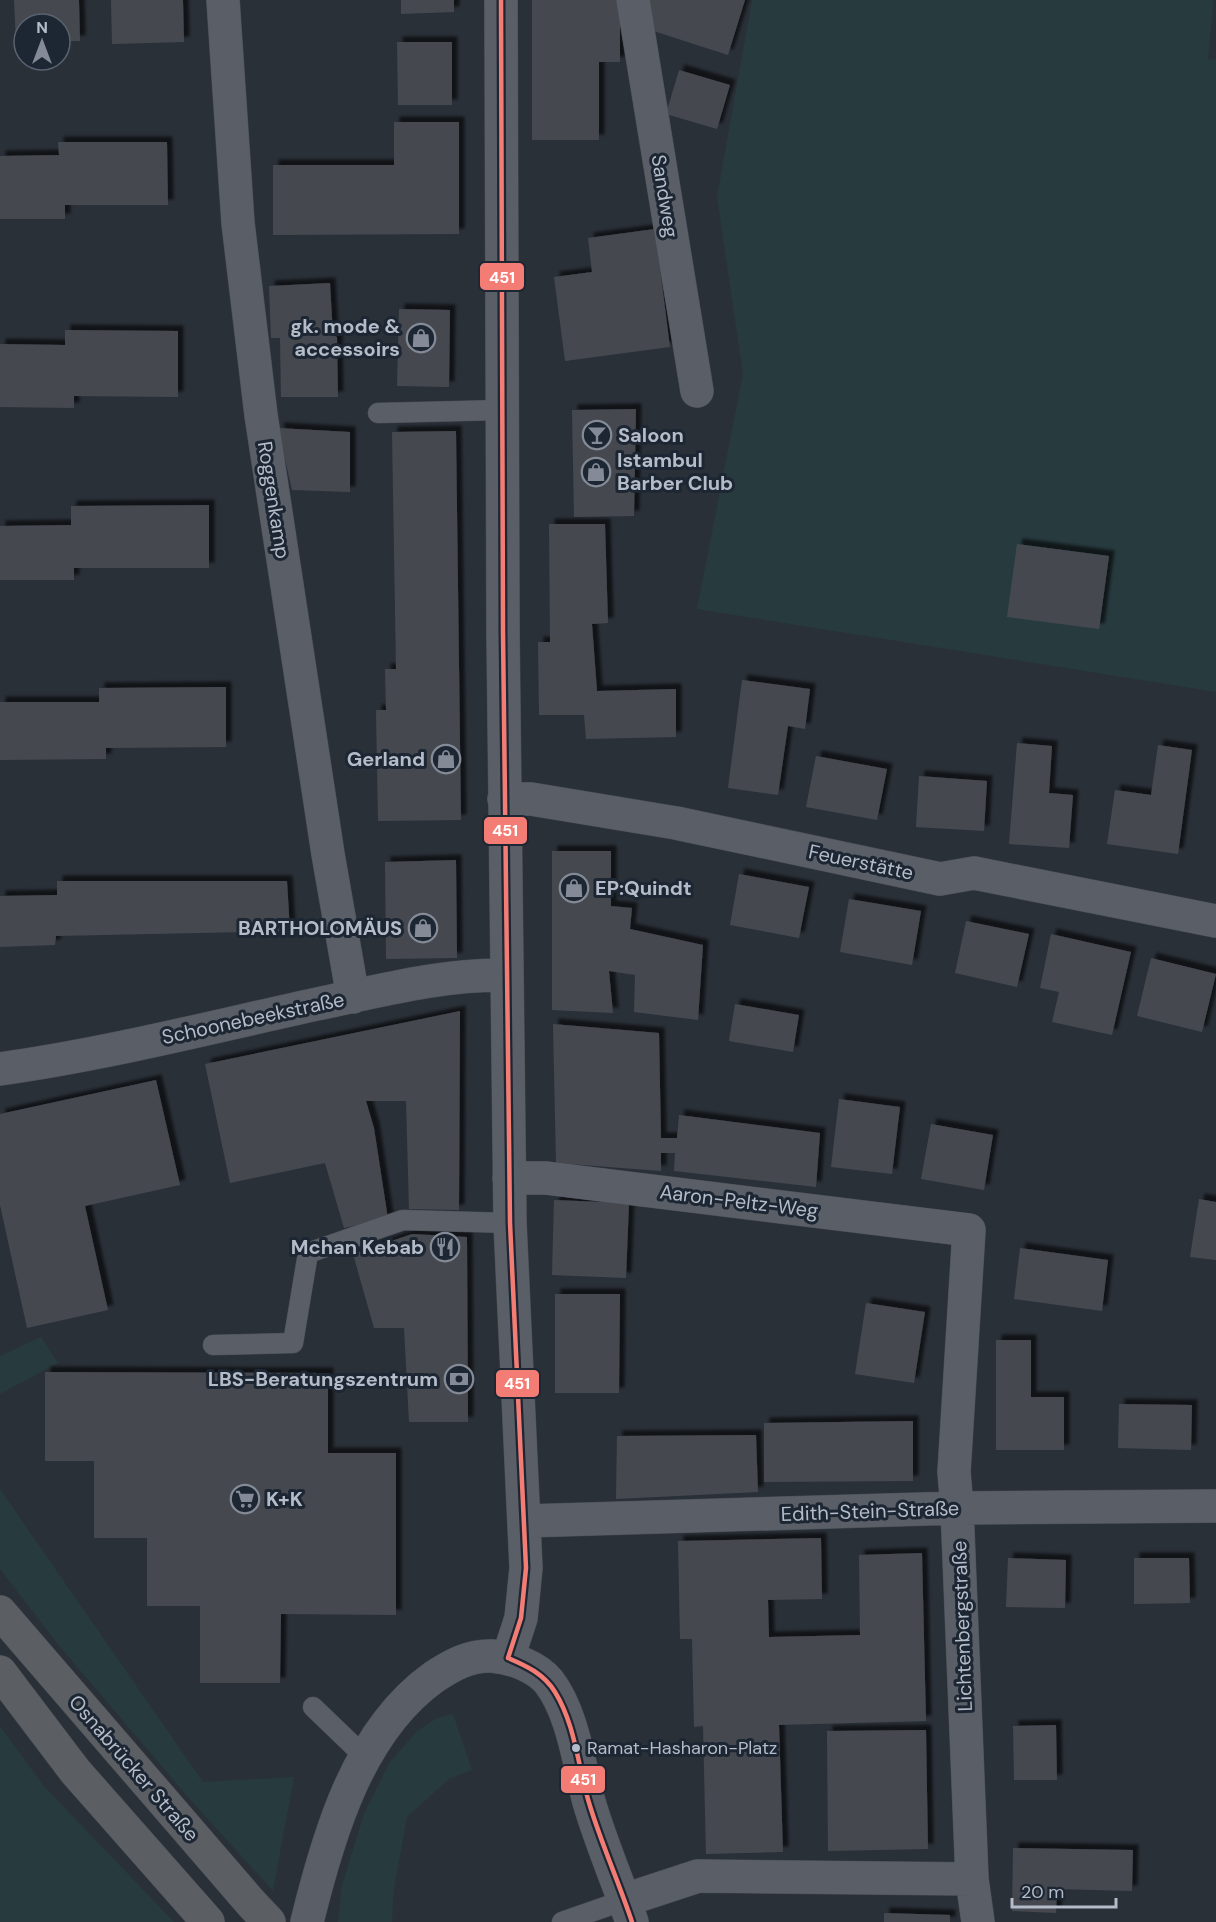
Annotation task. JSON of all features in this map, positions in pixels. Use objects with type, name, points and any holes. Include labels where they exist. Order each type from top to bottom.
[{"type":"highway","name":"Osnabrücker Straße","points":[[0,1612],[260,1913]]},
{"type":"highway","points":[[0,1672],[75,1771],[208,1922]]},
{"type":"street","name":"Roggenkamp","points":[[223,0],[238,223],[261,415],[326,843],[353,997]]},
{"type":"street","points":[[501,0],[501,410],[509,1178],[526,1568],[521,1618],[508,1658]]},
{"type":"street","name":"Sandweg","points":[[633,0],[697,391]]},
{"type":"street","name":"Feuerstätte","points":[[504,799],[531,799],[676,823],[940,879],[974,873],[1216,921]]},
{"type":"street","name":"Schoonebeekstraße","points":[[0,1069],[51,1062],[353,997],[472,975],[506,975]]},
{"type":"street","name":"Aaron-Peltz-Weg","points":[[509,1178],[546,1178],[969,1230]]},
{"type":"street","name":"Lichtenbergstraße","points":[[969,1230],[954,1472],[972,1879],[978,1922]]},
{"type":"street","name":"Edith-Stein-Straße","points":[[525,1521],[957,1508],[1216,1506]]},
{"type":"street","points":[[307,1922],[322,1859],[339,1810],[365,1756],[399,1709],[423,1686],[453,1664],[481,1655],[508,1658],[531,1668],[547,1680],[558,1697],[576,1748],[590,1804],[629,1911],[699,1876],[972,1879]]},
{"type":"lane","points":[[378,413],[501,410]]},
{"type":"lane","points":[[213,1345],[293,1343],[308,1253],[403,1220],[510,1223]]},
{"type":"lane","points":[[313,1707],[365,1756]]},
{"type":"lane","points":[[562,1922],[629,1911]]},
{"type":"green space","points":[[752,0],[1214,0],[1208,59],[1216,60],[1216,692],[697,609],[743,374],[717,197]]},
{"type":"green space","points":[[41,1337],[58,1363],[0,1394],[0,1356]]},
{"type":"green space","points":[[0,1489],[203,1782],[294,1777],[273,1891],[187,1796],[57,1643],[0,1569]]},
{"type":"green space","points":[[453,1714],[472,1770],[449,1779],[407,1817],[394,1889],[392,1922],[338,1922],[342,1885],[364,1814],[390,1762],[417,1731],[437,1718]]},
{"type":"green space","points":[[0,1726],[43,1785],[174,1922],[0,1922]]},
{"type":"building","points":[[14,0],[79,0],[80,41],[72,41],[72,12],[15,12]]},
{"type":"building","points":[[111,0],[183,0],[184,42],[112,44]]},
{"type":"building","points":[[401,0],[454,0],[454,12],[401,14]]},
{"type":"building","points":[[532,0],[620,0],[620,62],[599,62],[599,140],[532,140]]},
{"type":"building","points":[[650,0],[745,0],[728,55],[641,27]]},
{"type":"building","points":[[397,42],[452,42],[452,105],[398,105]]},
{"type":"building","points":[[679,70],[730,85],[717,129],[666,114]]},
{"type":"building","points":[[394,122],[459,122],[459,234],[273,235],[273,165],[394,165]]},
{"type":"building","points":[[58,142],[167,142],[168,205],[65,205],[65,219],[0,219],[0,156],[59,155]]},
{"type":"building","points":[[655,229],[670,347],[565,361],[554,277],[592,272],[588,238]]},
{"type":"building","points":[[330,283],[333,335],[337,337],[338,397],[281,397],[280,338],[271,338],[269,286]]},
{"type":"building","points":[[399,309],[450,310],[449,387],[397,386]]},
{"type":"building","points":[[65,330],[178,331],[178,397],[74,396],[74,408],[0,407],[0,344],[65,345]]},
{"type":"building","points":[[636,409],[634,516],[574,517],[572,410]]},
{"type":"building","points":[[278,428],[350,432],[350,492],[292,490]]},
{"type":"building","points":[[456,431],[461,820],[378,821],[376,710],[386,710],[385,669],[396,669],[392,432]]},
{"type":"building","points":[[209,505],[209,568],[74,568],[74,580],[0,580],[0,526],[71,525],[71,506]]},
{"type":"building","points":[[549,524],[605,524],[608,623],[592,624],[597,691],[676,689],[676,737],[586,739],[584,715],[539,715],[538,642],[550,642]]},
{"type":"building","points":[[1017,544],[1109,556],[1099,629],[1007,617]]},
{"type":"building","points":[[742,680],[810,689],[805,729],[788,726],[778,795],[728,788]]},
{"type":"building","points":[[226,687],[226,747],[106,748],[106,759],[0,760],[0,702],[99,702],[99,688]]},
{"type":"building","points":[[1017,743],[1052,746],[1049,793],[1073,795],[1069,848],[1009,844]]},
{"type":"building","points":[[1158,745],[1192,750],[1178,854],[1107,844],[1115,790],[1151,795]]},
{"type":"building","points":[[816,756],[887,769],[877,820],[806,807]]},
{"type":"building","points":[[919,776],[987,781],[984,831],[916,827]]},
{"type":"building","points":[[552,851],[611,851],[611,906],[632,908],[630,929],[703,945],[698,1020],[634,1012],[635,975],[609,971],[613,1013],[552,1010]]},
{"type":"building","points":[[456,860],[457,958],[386,959],[385,862]]},
{"type":"building","points":[[739,874],[809,887],[799,938],[730,925]]},
{"type":"building","points":[[57,881],[287,881],[290,931],[56,936],[55,945],[0,947],[0,896],[57,895]]},
{"type":"building","points":[[849,899],[921,911],[912,965],[840,952]]},
{"type":"building","points":[[966,921],[1029,934],[1017,987],[955,973]]},
{"type":"building","points":[[1051,934],[1131,952],[1112,1035],[1052,1022],[1059,992],[1040,988]]},
{"type":"building","points":[[1151,958],[1216,974],[1202,1032],[1137,1016]]},
{"type":"building","points":[[735,1004],[799,1015],[793,1052],[729,1041]]},
{"type":"building","points":[[460,1011],[459,1210],[409,1209],[406,1101],[366,1101],[374,1128],[388,1219],[344,1228],[325,1163],[230,1183],[205,1064]]},
{"type":"building","points":[[553,1024],[659,1033],[661,1138],[677,1138],[679,1115],[820,1133],[816,1187],[674,1171],[675,1153],[661,1153],[661,1171],[556,1163]]},
{"type":"building","points":[[156,1080],[180,1185],[85,1206],[108,1310],[27,1328],[0,1205],[0,1114]]},
{"type":"building","points":[[839,1099],[900,1107],[892,1174],[831,1167]]},
{"type":"building","points":[[931,1124],[993,1135],[984,1190],[921,1179]]},
{"type":"building","points":[[1199,1199],[1216,1202],[1216,1260],[1190,1257]]},
{"type":"building","points":[[554,1200],[629,1203],[626,1278],[552,1275]]},
{"type":"building","points":[[412,1234],[467,1237],[468,1422],[409,1422],[404,1328],[374,1328],[353,1254]]},
{"type":"building","points":[[1020,1248],[1108,1260],[1102,1311],[1014,1299]]},
{"type":"building","points":[[555,1294],[620,1294],[619,1393],[555,1393]]},
{"type":"building","points":[[866,1303],[925,1312],[914,1383],[855,1374]]},
{"type":"building","points":[[996,1340],[1031,1340],[1031,1397],[1064,1397],[1064,1450],[996,1450]]},
{"type":"building","name":"K+K","points":[[45,1372],[328,1373],[328,1453],[396,1453],[396,1615],[281,1614],[280,1683],[200,1683],[200,1606],[147,1606],[147,1538],[94,1538],[94,1461],[45,1461]]},
{"type":"building","points":[[1119,1404],[1192,1405],[1191,1450],[1118,1448]]},
{"type":"building","points":[[913,1421],[913,1481],[764,1482],[764,1423]]},
{"type":"building","points":[[756,1435],[758,1492],[616,1499],[617,1436]]},
{"type":"building","points":[[821,1538],[822,1599],[768,1600],[769,1637],[860,1635],[859,1555],[922,1553],[926,1721],[779,1725],[783,1852],[706,1854],[703,1726],[694,1727],[692,1639],[680,1639],[678,1541]]},
{"type":"building","points":[[1008,1558],[1066,1560],[1065,1608],[1006,1607]]},
{"type":"building","points":[[1134,1558],[1189,1558],[1190,1603],[1134,1604]]},
{"type":"building","points":[[1056,1725],[1057,1780],[1014,1780],[1013,1726]]},
{"type":"building","points":[[926,1730],[928,1849],[828,1851],[827,1731]]},
{"type":"building","points":[[1013,1848],[1133,1850],[1132,1891],[1057,1889],[1056,1913],[1012,1911]]},
{"type":"building","points":[[884,1913],[950,1915],[950,1922],[884,1922]]},
{"type":"transit line","name":"451","points":[[501,0],[503,632],[510,1223],[526,1568],[521,1618],[508,1658]]},
{"type":"transit line","name":"451","points":[[508,1658],[540,1675],[551,1686],[562,1705],[572,1733],[590,1806],[632,1922]]},
{"type":"place","name":"gk. mode & accessoirs","points":[[421,338]]},
{"type":"place","name":"Saloon","points":[[597,435]]},
{"type":"place","name":"Istambul Barber Club","points":[[596,472]]},
{"type":"place","name":"Gerland","points":[[446,759]]},
{"type":"place","name":"EP:Quindt","points":[[574,888]]},
{"type":"place","name":"BARTHOLOMÄUS","points":[[423,928]]},
{"type":"place","name":"Mchan Kebab","points":[[445,1247]]},
{"type":"place","name":"LBS-Beratungszentrum","points":[[459,1379]]},
{"type":"place","name":"K+K","points":[[245,1499]]},
{"type":"place","name":"Ramat-Hasharon-Platz","points":[[576,1748]]}]
